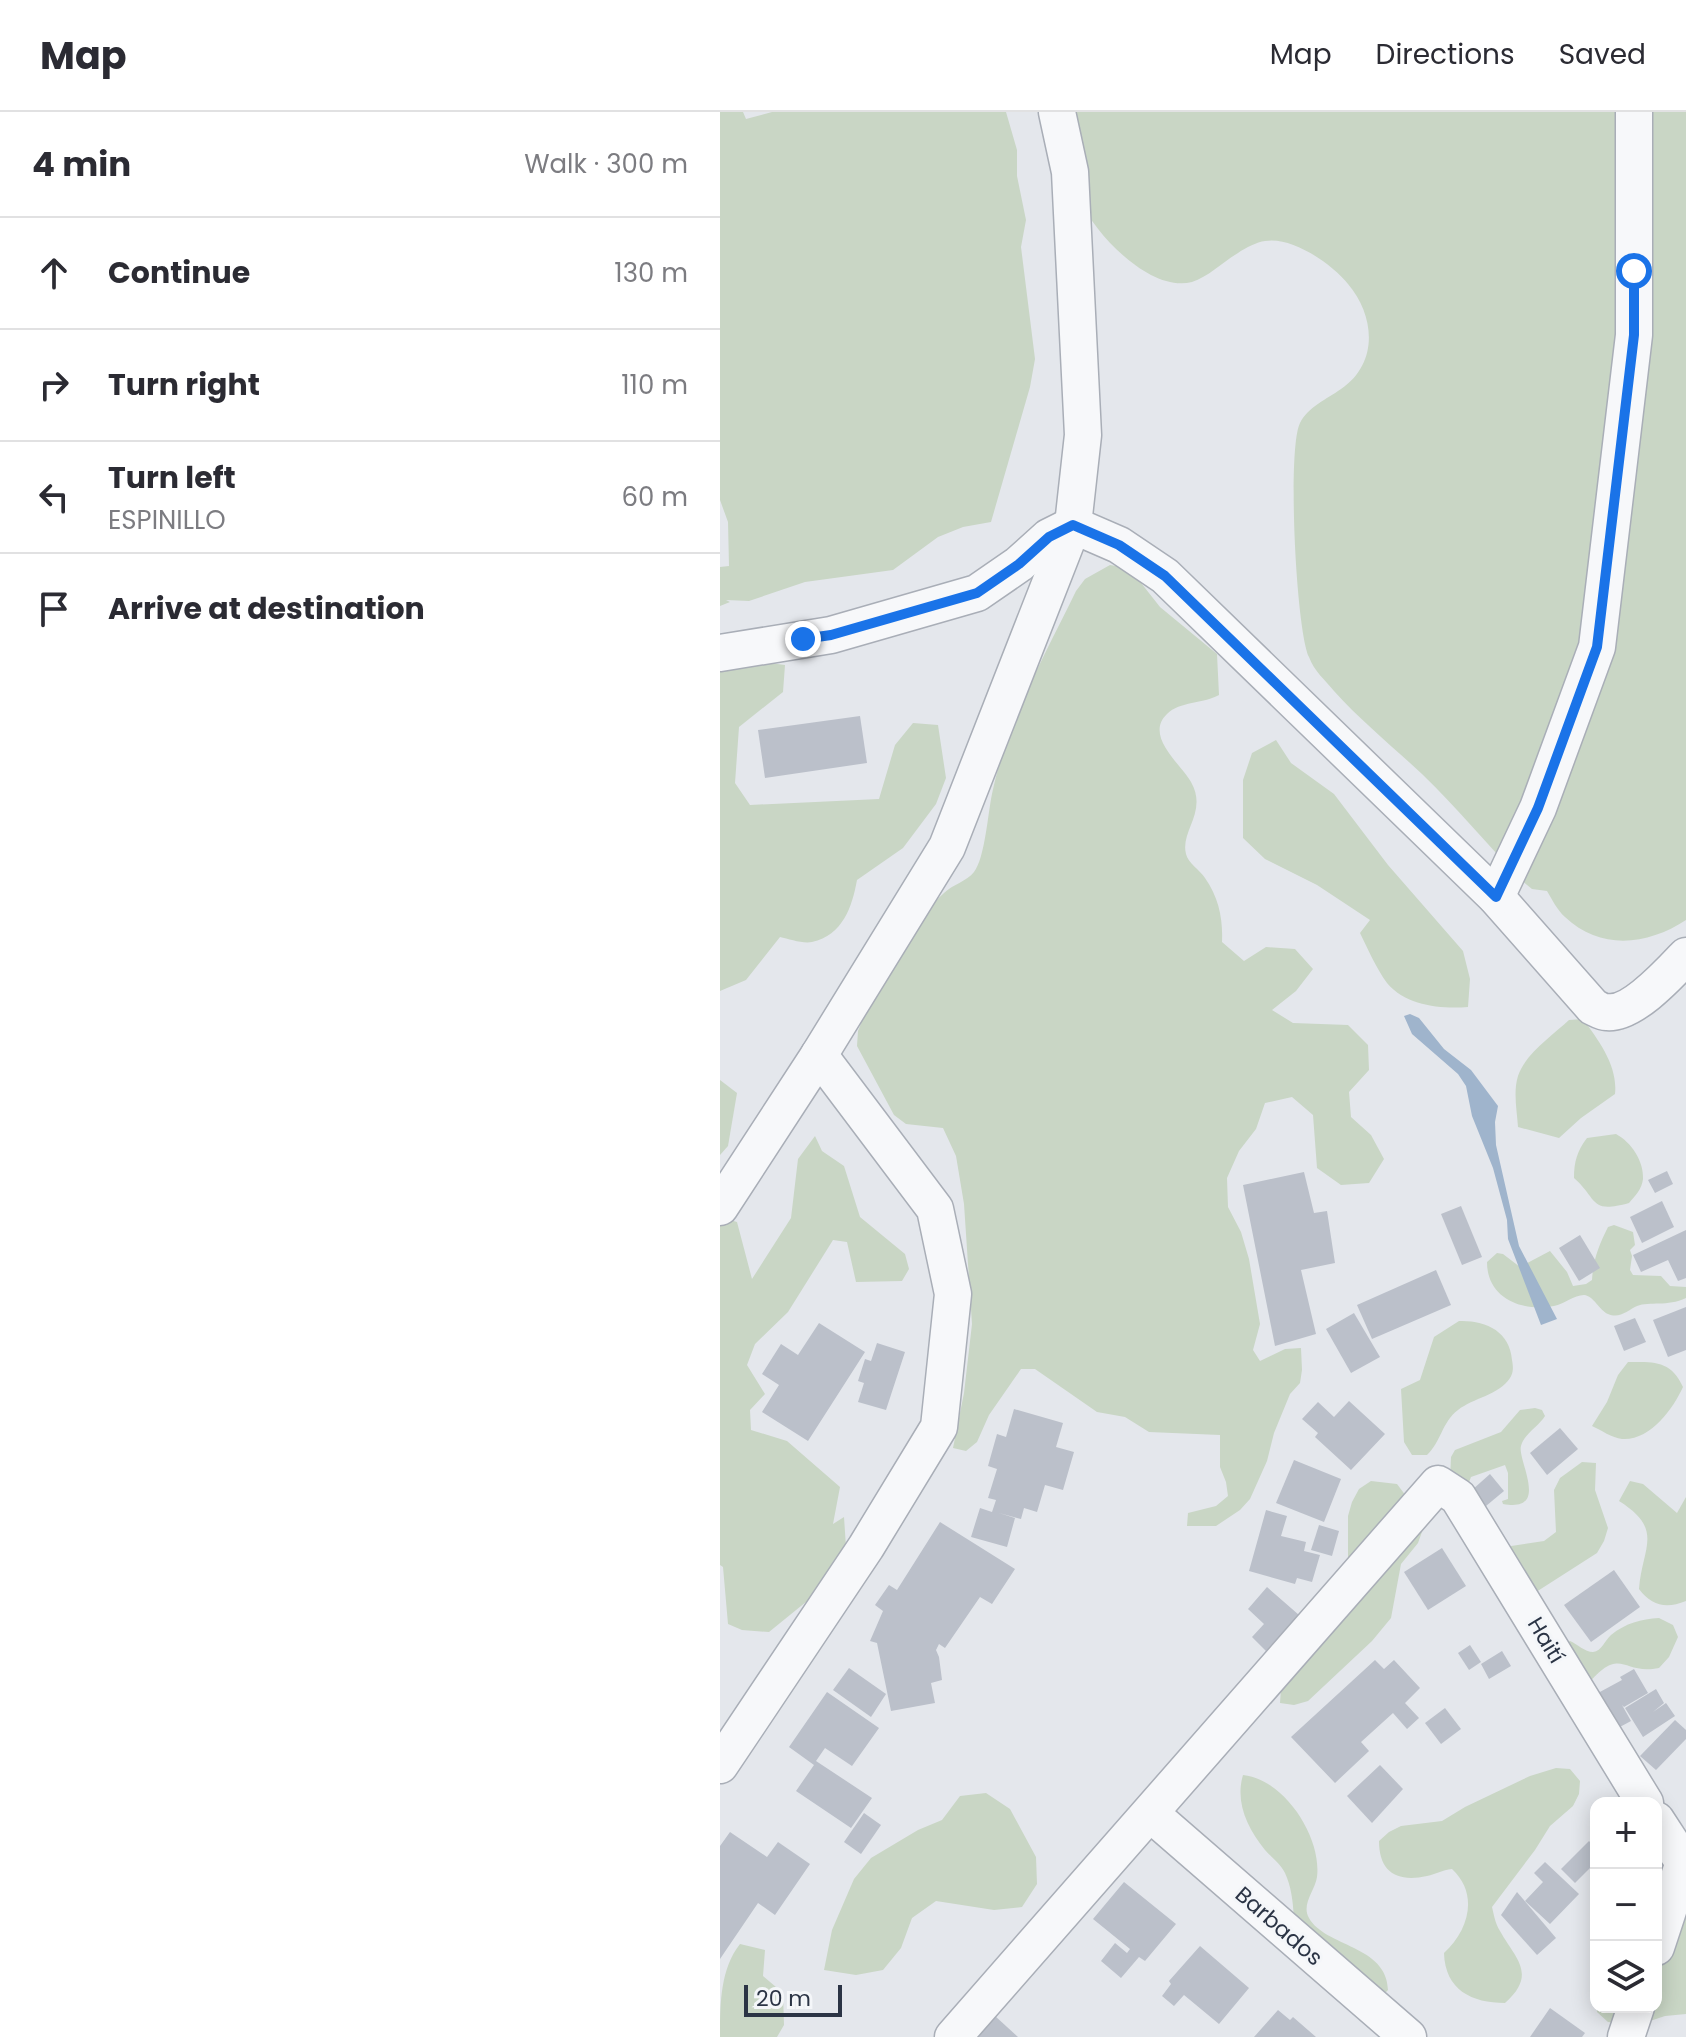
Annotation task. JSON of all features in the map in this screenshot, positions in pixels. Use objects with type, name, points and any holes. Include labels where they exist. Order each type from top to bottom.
[{"type":"street","points":[[720,1207],[819,1055],[947,847],[1073,525],[1083,435],[1070,172],[1057,112]]},
{"type":"street","points":[[1496,897],[1538,808],[1597,647],[1634,335],[1634,112]]},
{"type":"street","points":[[720,653],[831,635],[977,593],[1019,564],[1049,537],[1073,525]]},
{"type":"street","points":[[1073,525],[1119,545],[1165,576],[1496,897],[1593,1007],[1607,1013],[1643,997],[1686,956]]},
{"type":"street","points":[[720,1765],[866,1547],[939,1427],[953,1294],[935,1209],[819,1055]]},
{"type":"street","name":"Haití","points":[[1151,1814],[1438,1484],[1458,1497],[1641,1797]]},
{"type":"street","points":[[953,2037],[1151,1814]]},
{"type":"street","name":"Barbados","points":[[1151,1814],[1408,2037]]},
{"type":"street","points":[[1658,1941],[1685,1865],[1662,1829]]},
{"type":"street","points":[[1626,2037],[1634,2013]]},
{"type":"green space","points":[[720,112],[743,112],[746,119],[772,112],[1006,112],[1017,150],[1017,176],[1026,220],[1021,247],[1035,359],[1030,387],[991,522],[963,527],[938,537],[893,570],[805,582],[749,601],[726,600],[730,602],[720,606],[720,567],[729,566],[728,522],[720,500]]},
{"type":"green space","points":[[1074,112],[1686,112],[1686,920],[1656,935],[1625,941],[1594,935],[1579,928],[1562,914],[1547,891],[1532,889],[1521,880],[1435,787],[1355,713],[1317,671],[1304,640],[1300,612],[1294,501],[1296,439],[1300,423],[1308,412],[1341,389],[1362,366],[1369,339],[1364,310],[1348,284],[1332,268],[1299,247],[1276,241],[1248,247],[1192,282],[1176,283],[1159,279],[1143,270],[1112,245],[1081,202],[1076,173]]},
{"type":"green space","points":[[1110,565],[1134,574],[1160,607],[1217,654],[1219,695],[1172,710],[1161,722],[1162,740],[1191,782],[1197,803],[1185,846],[1186,854],[1214,893],[1221,917],[1222,942],[1244,961],[1266,947],[1295,949],[1313,969],[1296,991],[1272,1010],[1293,1023],[1348,1025],[1368,1045],[1369,1070],[1349,1092],[1351,1117],[1371,1135],[1384,1159],[1369,1183],[1341,1185],[1317,1168],[1313,1115],[1292,1097],[1265,1103],[1256,1129],[1239,1151],[1227,1178],[1228,1207],[1241,1232],[1249,1259],[1260,1324],[1253,1350],[1260,1361],[1285,1349],[1301,1348],[1302,1370],[1300,1383],[1290,1394],[1250,1499],[1216,1526],[1187,1526],[1188,1513],[1216,1506],[1228,1496],[1220,1467],[1220,1435],[1149,1432],[1125,1417],[1097,1412],[1035,1369],[1021,1369],[989,1415],[977,1442],[966,1451],[953,1448],[964,1393],[972,1324],[964,1204],[956,1156],[943,1128],[906,1124],[894,1115],[857,1046],[858,1031],[864,1016],[909,936],[931,906],[947,890],[971,875],[978,865],[999,767],[1028,690],[1076,591],[1085,579]]},
{"type":"green space","points":[[733,658],[785,665],[783,692],[739,727],[735,783],[750,805],[879,799],[895,745],[913,723],[938,725],[946,778],[936,804],[903,848],[857,880],[849,910],[839,926],[823,938],[808,942],[780,937],[746,980],[720,991],[720,670]]},
{"type":"green space","points":[[1276,740],[1291,763],[1334,794],[1388,865],[1463,951],[1470,979],[1468,1007],[1424,1004],[1395,991],[1379,971],[1360,933],[1370,920],[1317,885],[1265,859],[1243,838],[1243,780],[1252,753]]},
{"type":"green space","points":[[1583,1019],[1610,1064],[1615,1094],[1559,1138],[1518,1127],[1516,1088],[1522,1068],[1533,1053],[1569,1020]]},
{"type":"green space","points":[[720,1080],[737,1093],[728,1146],[720,1155]]},
{"type":"green space","points":[[1616,1134],[1636,1153],[1643,1179],[1640,1189],[1629,1203],[1607,1207],[1596,1202],[1574,1178],[1575,1167],[1578,1152],[1587,1138]]},
{"type":"green space","points":[[815,1136],[822,1151],[844,1166],[860,1217],[905,1254],[909,1269],[902,1281],[856,1282],[847,1242],[833,1240],[788,1312],[755,1344],[747,1365],[765,1394],[750,1410],[751,1430],[787,1441],[840,1487],[833,1524],[844,1517],[846,1547],[817,1593],[769,1632],[742,1630],[728,1624],[723,1567],[720,1565],[720,1217],[737,1222],[752,1279],[791,1218],[798,1159]]},
{"type":"green space","points":[[1614,1225],[1633,1232],[1635,1245],[1630,1250],[1630,1270],[1633,1275],[1661,1276],[1670,1286],[1686,1287],[1686,1298],[1637,1306],[1620,1315],[1612,1315],[1584,1295],[1554,1306],[1530,1307],[1508,1300],[1493,1285],[1487,1262],[1497,1253],[1520,1267],[1550,1251],[1567,1272],[1573,1286],[1586,1284],[1592,1280],[1595,1259],[1608,1227]]},
{"type":"green space","points":[[1459,1321],[1487,1325],[1501,1335],[1510,1350],[1512,1374],[1505,1384],[1453,1415],[1427,1455],[1412,1455],[1404,1442],[1401,1389],[1420,1380],[1434,1337]]},
{"type":"green space","points":[[1628,1362],[1667,1367],[1683,1387],[1667,1414],[1651,1429],[1642,1435],[1622,1439],[1592,1426]]},
{"type":"green space","points":[[1520,1410],[1542,1410],[1545,1416],[1521,1446],[1529,1493],[1526,1501],[1517,1505],[1503,1504],[1502,1501],[1508,1499],[1505,1465],[1471,1477],[1466,1490],[1450,1480],[1451,1457],[1455,1450],[1501,1432]]},
{"type":"green space","points":[[1582,1462],[1596,1463],[1595,1490],[1608,1528],[1604,1541],[1597,1553],[1533,1594],[1498,1548],[1544,1541],[1556,1532],[1554,1490],[1560,1478]]},
{"type":"green space","points":[[1371,1481],[1397,1484],[1421,1516],[1423,1529],[1418,1543],[1401,1564],[1391,1618],[1372,1641],[1308,1701],[1294,1705],[1280,1703],[1281,1689],[1348,1573],[1348,1516],[1359,1489]]},
{"type":"green space","points":[[1630,1481],[1643,1484],[1677,1513],[1686,1497],[1686,1601],[1660,1604],[1639,1589],[1646,1531],[1633,1511],[1619,1501]]},
{"type":"green space","points":[[1659,1618],[1673,1625],[1678,1637],[1669,1657],[1659,1668],[1615,1664],[1608,1666],[1587,1685],[1564,1646],[1570,1641],[1593,1652],[1622,1627]]},
{"type":"green space","points":[[1556,1768],[1570,1769],[1580,1781],[1579,1794],[1573,1806],[1550,1826],[1492,1907],[1498,1928],[1520,1966],[1520,1983],[1505,2003],[1471,1997],[1462,1992],[1449,1976],[1444,1953],[1465,1923],[1468,1912],[1466,1889],[1452,1869],[1416,1878],[1398,1876],[1382,1860],[1379,1841],[1401,1826],[1442,1821],[1530,1776]]},
{"type":"green space","points":[[1243,1775],[1273,1787],[1286,1798],[1307,1828],[1317,1861],[1316,1882],[1307,1903],[1309,1918],[1317,1928],[1367,1955],[1377,1964],[1385,1975],[1388,1990],[1378,2000],[1351,1996],[1323,1986],[1295,1960],[1289,1883],[1283,1869],[1265,1850],[1248,1824],[1242,1805]]},
{"type":"green space","points":[[986,1793],[1010,1809],[1036,1857],[1037,1884],[1022,1907],[994,1910],[936,1901],[912,1918],[901,1948],[883,1970],[856,1975],[824,1970],[832,1930],[854,1879],[871,1858],[918,1830],[942,1820],[960,1796]]},
{"type":"green space","points":[[1686,1875],[1686,2014],[1665,2016],[1638,2025],[1608,2022],[1598,2013],[1662,2013],[1662,1876]]},
{"type":"green space","points":[[740,1944],[765,1950],[763,1976],[783,1993],[784,2025],[777,2037],[720,2037],[725,1976]]},
{"type":"water","points":[[1410,1014],[1419,1018],[1444,1049],[1471,1070],[1498,1106],[1496,1145],[1519,1246],[1557,1319],[1541,1325],[1508,1239],[1507,1220],[1493,1168],[1472,1116],[1466,1086],[1458,1074],[1412,1034],[1404,1016]]},
{"type":"building","points":[[860,716],[867,763],[765,778],[758,730]]},
{"type":"building","points":[[1667,1171],[1673,1184],[1655,1193],[1648,1180]]},
{"type":"building","points":[[1304,1172],[1314,1213],[1327,1211],[1335,1263],[1301,1270],[1316,1334],[1275,1346],[1243,1185]]},
{"type":"building","points":[[1662,1201],[1674,1227],[1642,1243],[1630,1217]]},
{"type":"building","points":[[1461,1206],[1482,1257],[1462,1265],[1441,1214]]},
{"type":"building","points":[[1686,1230],[1686,1278],[1678,1281],[1668,1260],[1641,1272],[1633,1255]]},
{"type":"building","points":[[1580,1235],[1600,1268],[1579,1281],[1559,1248]]},
{"type":"building","points":[[1436,1270],[1451,1305],[1372,1339],[1357,1305]]},
{"type":"building","points":[[1686,1307],[1686,1350],[1668,1357],[1653,1320]]},
{"type":"building","points":[[1354,1313],[1380,1357],[1351,1373],[1326,1329]]},
{"type":"building","points":[[1635,1318],[1646,1342],[1624,1351],[1614,1326]]},
{"type":"building","points":[[819,1323],[865,1352],[808,1441],[762,1412],[779,1385],[762,1374],[781,1344],[798,1355]]},
{"type":"building","points":[[877,1343],[905,1352],[886,1410],[858,1402],[864,1383],[858,1381],[865,1359],[871,1361]]},
{"type":"building","points":[[1349,1401],[1385,1434],[1351,1470],[1315,1437],[1318,1433],[1302,1419],[1318,1402],[1334,1417]]},
{"type":"building","points":[[1014,1409],[1063,1423],[1056,1447],[1074,1452],[1063,1490],[1045,1485],[1037,1512],[1024,1508],[1021,1519],[999,1513],[1015,1518],[1007,1547],[971,1537],[980,1508],[992,1512],[996,1500],[988,1498],[997,1469],[988,1466],[997,1434],[1006,1437]]},
{"type":"building","points":[[1560,1428],[1578,1449],[1547,1475],[1530,1453]]},
{"type":"building","points":[[1294,1460],[1341,1479],[1324,1522],[1276,1503]]},
{"type":"building","points":[[1490,1474],[1504,1491],[1486,1506],[1472,1490]]},
{"type":"building","points":[[1266,1510],[1287,1516],[1281,1536],[1306,1542],[1304,1551],[1320,1555],[1312,1582],[1297,1578],[1295,1584],[1249,1571]]},
{"type":"building","points":[[940,1522],[1015,1569],[992,1604],[980,1597],[945,1648],[939,1644],[936,1650],[942,1680],[931,1683],[935,1703],[891,1711],[877,1643],[870,1641],[883,1611],[875,1605],[889,1585],[897,1590]]},
{"type":"building","points":[[1319,1525],[1339,1531],[1332,1556],[1311,1550]]},
{"type":"building","points":[[1442,1548],[1466,1586],[1428,1610],[1404,1572]]},
{"type":"building","points":[[1614,1570],[1640,1607],[1591,1642],[1564,1605]]},
{"type":"building","points":[[1267,1587],[1299,1615],[1266,1651],[1252,1637],[1264,1624],[1248,1609]]},
{"type":"building","points":[[1470,1645],[1481,1662],[1469,1670],[1458,1653]]},
{"type":"building","points":[[1502,1651],[1511,1666],[1489,1679],[1481,1664]]},
{"type":"building","points":[[1375,1660],[1384,1669],[1394,1660],[1420,1688],[1405,1703],[1419,1718],[1407,1729],[1393,1713],[1361,1742],[1369,1751],[1335,1783],[1291,1737]]},
{"type":"building","points":[[849,1668],[886,1694],[871,1717],[833,1690]]},
{"type":"building","points":[[1634,1669],[1648,1693],[1624,1707],[1622,1705],[1631,1721],[1618,1728],[1598,1693],[1622,1680],[1620,1677]]},
{"type":"building","points":[[1656,1689],[1664,1703],[1653,1712],[1666,1703],[1675,1716],[1643,1737],[1625,1708]]},
{"type":"building","points":[[827,1692],[879,1728],[852,1766],[825,1748],[816,1761],[872,1798],[851,1828],[796,1791],[814,1765],[789,1747]]},
{"type":"building","points":[[1445,1708],[1461,1729],[1441,1744],[1425,1723]]},
{"type":"building","points":[[1675,1720],[1686,1730],[1686,1739],[1656,1770],[1640,1756]]},
{"type":"building","points":[[1380,1765],[1403,1789],[1372,1823],[1347,1796]]},
{"type":"building","points":[[864,1813],[881,1825],[861,1854],[844,1842]]},
{"type":"building","points":[[730,1832],[767,1857],[778,1842],[810,1864],[775,1915],[758,1903],[720,1959],[720,1846]]},
{"type":"building","points":[[1590,1842],[1590,1868],[1575,1883],[1561,1869]]},
{"type":"building","points":[[1545,1862],[1579,1894],[1550,1924],[1525,1901],[1543,1882],[1534,1873]]},
{"type":"building","points":[[1124,1882],[1176,1924],[1145,1961],[1139,1957],[1121,1978],[1101,1961],[1115,1943],[1127,1953],[1130,1949],[1093,1919]]},
{"type":"building","points":[[1517,1892],[1556,1938],[1537,1955],[1501,1915]]},
{"type":"building","points":[[1200,1946],[1249,1988],[1219,2024],[1184,1995],[1174,2006],[1162,1996],[1171,1984],[1169,1981]]},
{"type":"building","points":[[1550,2008],[1585,2033],[1582,2037],[1530,2037]]},
{"type":"building","points":[[1278,2010],[1290,2020],[1293,2017],[1316,2037],[1254,2037]]},
{"type":"building","points":[[995,2016],[1018,2037],[975,2037]]},
{"type":"route","points":[[803,639],[831,635],[977,593],[1019,564],[1049,537],[1073,525],[1119,545],[1165,576],[1496,897],[1538,808],[1597,647],[1634,335],[1634,271]]}]
